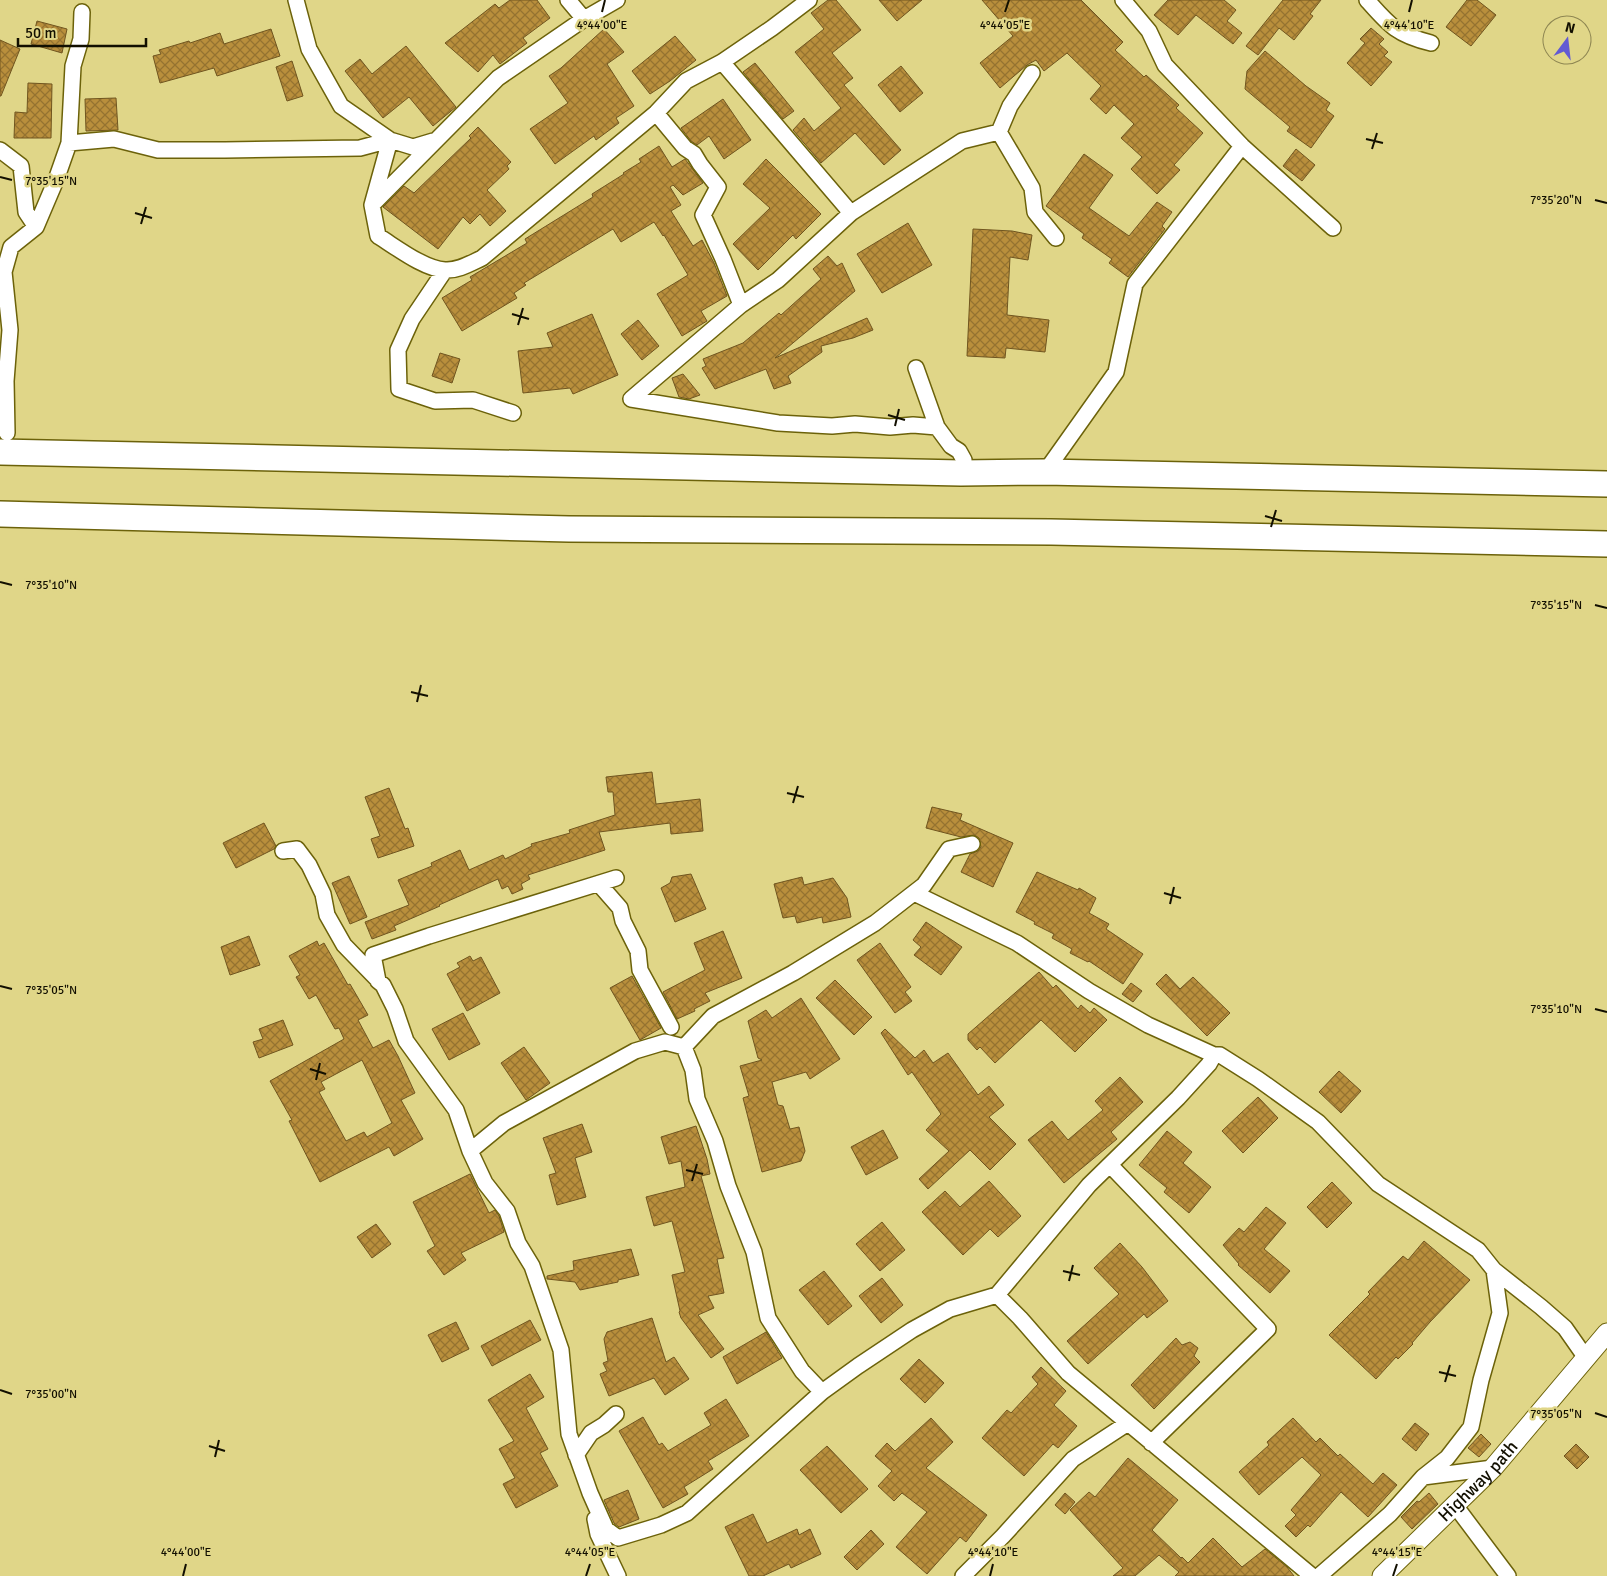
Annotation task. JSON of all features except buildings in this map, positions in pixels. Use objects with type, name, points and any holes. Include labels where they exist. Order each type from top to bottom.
[{"type":"highway","points":[[3,443],[961,473],[1045,472],[1607,484]]},
{"type":"highway","points":[[0,514],[569,529],[1061,532],[1607,544]]},
{"type":"street","points":[[296,0],[309,49],[342,106],[390,140],[413,147],[435,141]]},
{"type":"street","points":[[568,0],[584,19]]},
{"type":"street","points":[[372,205],[498,78],[584,19],[617,0]]},
{"type":"street","points":[[390,140],[372,205],[378,236],[420,263],[445,270],[464,267],[482,258],[656,113],[686,81],[722,62],[772,28],[793,5],[809,0]]},
{"type":"street","points":[[1124,0],[1149,31],[1165,65],[1242,146],[1333,228]]},
{"type":"street","points":[[1367,0],[1390,26],[1412,38],[1431,43]]},
{"type":"street","points":[[3,443],[10,330],[4,272],[11,247],[36,228],[69,144],[73,66],[81,39],[82,12]]},
{"type":"street","points":[[722,62],[851,213]]},
{"type":"street","points":[[999,132],[1010,106],[1032,74]]},
{"type":"street","points":[[656,113],[685,148],[694,154],[718,187],[703,215],[724,260],[741,305]]},
{"type":"street","points":[[937,427],[913,425],[890,427],[854,424],[832,426],[778,423],[631,399],[741,305],[778,280],[851,213],[962,141],[999,132]]},
{"type":"street","points":[[999,132],[1032,188],[1035,212],[1056,238]]},
{"type":"street","points":[[69,144],[114,139],[158,150],[284,150],[360,148],[390,140]]},
{"type":"street","points":[[1045,472],[1116,372],[1135,284],[1242,146]]},
{"type":"street","points":[[0,150],[22,166],[26,212],[36,228]]},
{"type":"street","points":[[445,270],[412,319],[398,350],[399,389],[435,401],[474,400],[513,413]]},
{"type":"street","points":[[916,368],[937,427],[951,446],[959,451],[964,460],[961,473]]},
{"type":"street","points":[[684,1047],[713,1016],[793,973],[875,923],[914,894],[924,886],[949,849],[972,844]]},
{"type":"street","points":[[283,850],[297,849],[309,865],[323,894],[327,915],[344,945],[378,981],[395,1009],[406,1041],[456,1110],[470,1151],[485,1182],[507,1210],[518,1243],[532,1266],[561,1350],[569,1434],[576,1455],[606,1529],[618,1538],[661,1525],[687,1513],[822,1392],[912,1330],[950,1309],[998,1295],[1089,1185],[1178,1098],[1209,1064],[1214,1055]]},
{"type":"street","points":[[378,981],[373,955],[616,878]]},
{"type":"street","points":[[599,884],[620,908],[623,921],[638,951],[640,970],[671,1027]]},
{"type":"street","points":[[914,894],[1017,943],[1097,996],[1148,1025],[1214,1055],[1220,1055],[1231,1060],[1318,1122],[1378,1184],[1478,1250],[1494,1270],[1565,1328],[1586,1358]]},
{"type":"street","points":[[470,1151],[504,1123],[635,1051],[665,1042],[684,1047]]},
{"type":"street","points":[[684,1047],[693,1070],[697,1099],[715,1141],[728,1186],[754,1252],[768,1318],[802,1371],[822,1392]]},
{"type":"street","points":[[1110,1165],[1268,1329],[1151,1443]]},
{"type":"street","points":[[1319,1576],[1390,1514],[1424,1477],[1447,1458],[1471,1427],[1481,1380],[1500,1313],[1494,1270]]},
{"type":"street","points":[[998,1295],[1068,1373],[1312,1576]]},
{"type":"street","name":"Highway path","points":[[1382,1576],[1493,1468],[1607,1333]]},
{"type":"street","points":[[576,1455],[591,1433],[616,1414]]},
{"type":"street","points":[[963,1576],[1003,1536],[1073,1459],[1128,1423]]},
{"type":"street","points":[[1424,1477],[1493,1468]]},
{"type":"street","points":[[590,1493],[598,1534],[618,1576]]},
{"type":"street","points":[[1454,1504],[1508,1576]]}]
